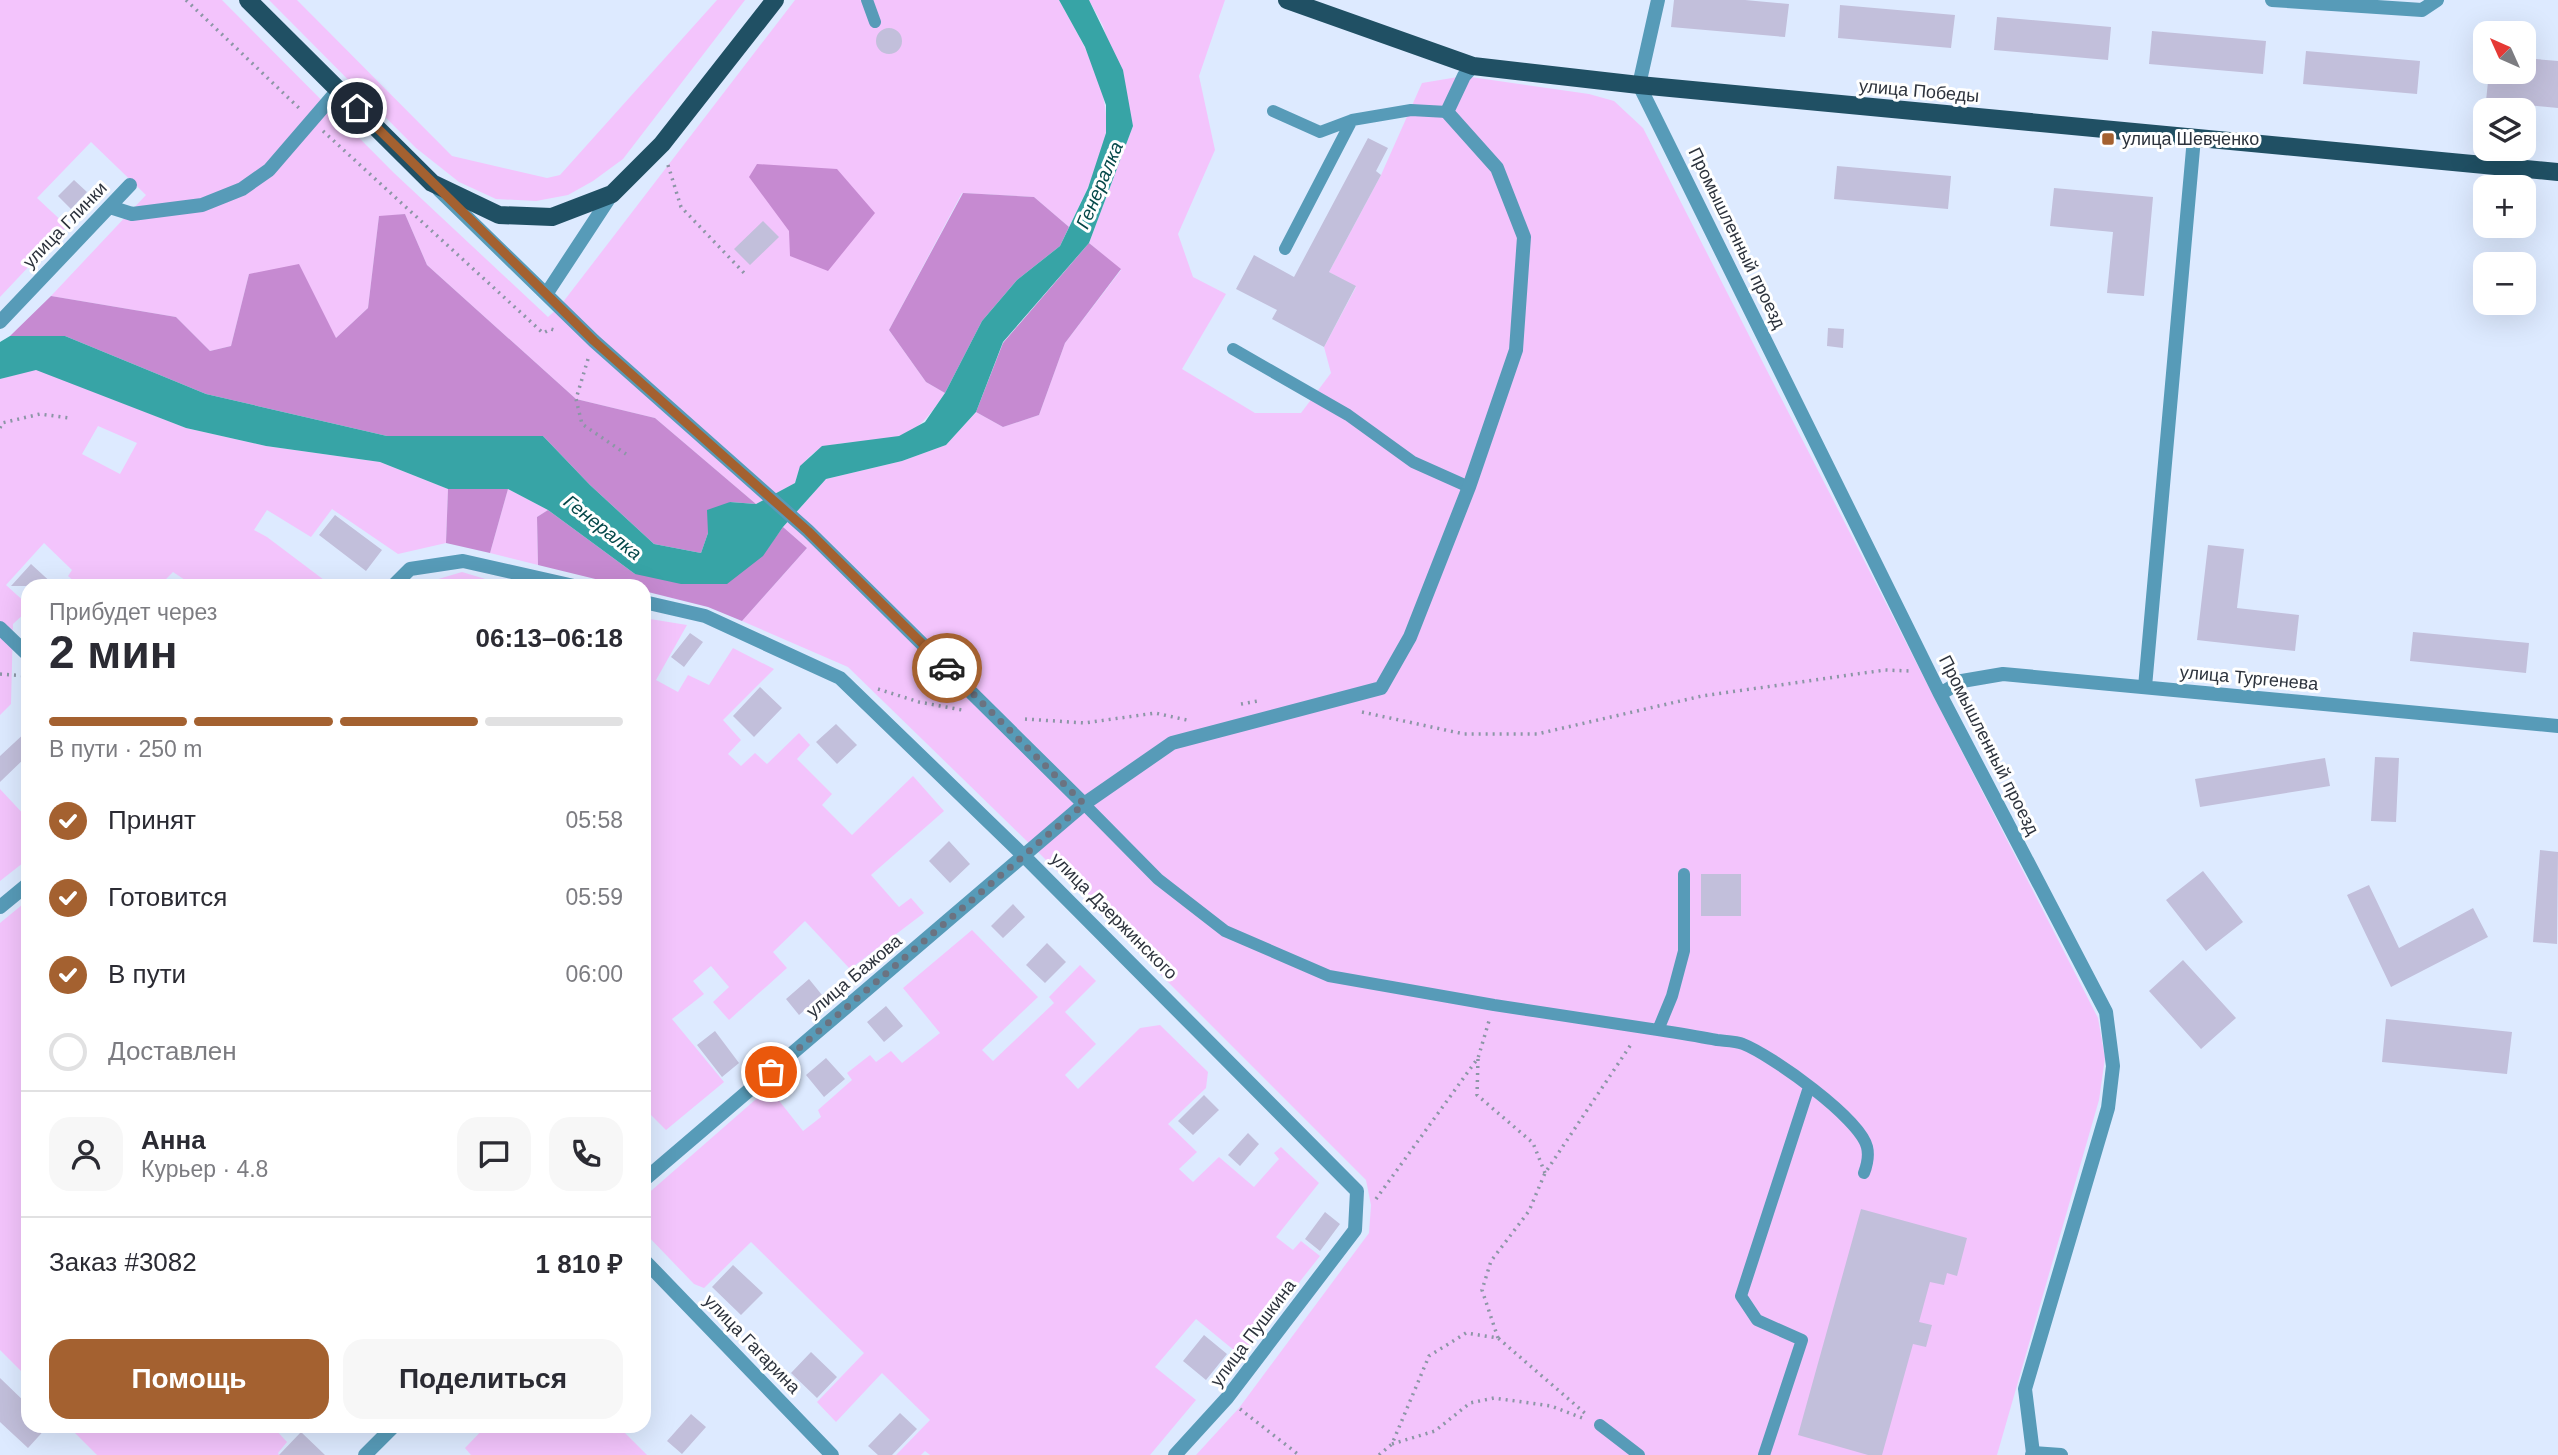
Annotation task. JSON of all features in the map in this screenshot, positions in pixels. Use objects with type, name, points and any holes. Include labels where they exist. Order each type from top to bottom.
[{"type":"main road","points":[[248,0],[432,183],[499,215],[552,217],[612,194],[662,144],[775,0]]},
{"type":"main road","name":"улица Победы","points":[[1287,0],[1473,66],[1639,85],[2558,172]]},
{"type":"street","points":[[1639,85],[1657,0]]},
{"type":"street","points":[[2272,0],[2422,10],[2437,0]]},
{"type":"street","points":[[1447,112],[1464,76],[1473,66]]},
{"type":"street","name":"Промышленный проезд","points":[[1639,85],[1940,694],[2106,1012],[2113,1066],[2108,1108],[2025,1389],[2033,1454]]},
{"type":"street","points":[[110,207],[132,214],[202,205],[242,189],[269,170],[338,90]]},
{"type":"street","name":"улица Бажова","points":[[651,1174],[1084,804],[1171,743],[1381,688],[1410,637],[1469,487],[1516,349],[1524,237],[1497,168],[1447,112]]},
{"type":"street","points":[[2145,687],[2194,138]]},
{"type":"street","points":[[432,183],[594,341],[808,531],[1084,804]]},
{"type":"street","name":"улица Глинки","points":[[0,322],[130,185]]},
{"type":"street","points":[[547,293],[612,194]]},
{"type":"street","points":[[400,579],[411,569],[463,561],[543,579]]},
{"type":"street","name":"улица Дзержинского","points":[[651,604],[705,616],[841,678],[1024,856],[1357,1191],[1355,1230]]},
{"type":"street","points":[[0,628],[21,648]]},
{"type":"street","name":"улица Тургенева","points":[[1940,694],[1962,681],[2003,674],[2558,726]]},
{"type":"street","points":[[0,907],[21,890]]},
{"type":"street","name":"улица Пушкина","points":[[1175,1455],[1227,1398],[1355,1230]]},
{"type":"street","name":"улица Гагарина","points":[[651,1267],[832,1455]]},
{"type":"street","points":[[365,1455],[387,1433]]},
{"type":"street","points":[[2033,1454],[2061,1455]]},
{"type":"lane","points":[[867,0],[875,22]]},
{"type":"lane","points":[[1273,111],[1320,132],[1352,120],[1411,110],[1447,112]]},
{"type":"lane","points":[[1285,249],[1352,120]]},
{"type":"lane","points":[[1233,349],[1348,415],[1413,462],[1469,487]]},
{"type":"lane","points":[[1084,804],[1158,879],[1225,930],[1329,976],[1494,1006],[1742,1044],[1809,1087],[1847,1116],[1867,1146],[1864,1173]]},
{"type":"lane","points":[[1658,1030],[1672,996],[1684,951],[1684,874]]},
{"type":"lane","points":[[1764,1455],[1802,1340],[1758,1320],[1741,1296],[1809,1087]]},
{"type":"lane","points":[[1600,1425],[1639,1455]]},
{"type":"path","points":[[186,0],[311,120],[543,333],[551,329]]},
{"type":"path","points":[[662,144],[681,208],[746,275]]},
{"type":"path","points":[[594,341],[576,399],[582,424],[626,454]]},
{"type":"path","points":[[0,428],[2,423],[40,414],[69,418]]},
{"type":"path","points":[[0,674],[21,676]]},
{"type":"path","points":[[1494,1006],[1478,1058],[1478,1095],[1533,1143],[1545,1173]]},
{"type":"path","points":[[1600,1425],[1498,1338],[1482,1290],[1491,1261],[1529,1211],[1545,1173],[1643,1028]]},
{"type":"path","points":[[1355,1230],[1478,1058]]},
{"type":"path","points":[[1392,1444],[1429,1356],[1466,1333],[1498,1338]]},
{"type":"path","points":[[1227,1398],[1300,1455]]},
{"type":"path","points":[[1379,1455],[1392,1444],[1435,1430],[1470,1404],[1494,1398],[1550,1406],[1600,1425]]},
{"type":"shaded area","points":[[0,0],[222,0],[394,173],[548,317],[560,306],[795,0],[1059,0],[1092,63],[1103,97],[1106,131],[1097,167],[1069,227],[1034,197],[962,193],[889,330],[926,382],[945,393],[925,419],[914,429],[899,436],[837,444],[812,454],[802,466],[795,483],[756,504],[655,418],[576,399],[427,265],[405,214],[379,217],[368,308],[335,339],[249,274],[231,346],[210,351],[176,317],[51,296],[146,195],[91,142],[37,198],[67,226],[0,297]]},
{"type":"shaded area","points":[[269,0],[297,0],[452,156],[547,178],[560,175],[717,0],[745,0],[623,159],[568,195],[536,201],[496,199],[459,182],[416,148]]},
{"type":"shaded area","points":[[1089,0],[1225,0],[1199,76],[1215,150],[1178,234],[1193,277],[1226,294],[1182,369],[1255,413],[1301,413],[1331,373],[1324,347],[1356,287],[1329,272],[1381,175],[1422,83],[1464,76],[1589,94],[1614,101],[1643,128],[2098,1018],[2105,1058],[2099,1100],[1997,1455],[1196,1455],[1239,1408],[1369,1233],[1371,1205],[1366,1180],[1034,848],[848,667],[742,621],[807,548],[783,527],[826,479],[902,461],[946,445],[976,412],[1003,427],[1039,415],[1065,343],[1121,270],[1089,243],[1133,126],[1103,26]]},
{"type":"shaded area","points":[[757,164],[837,169],[875,213],[828,271],[790,256],[789,231],[749,177]]},
{"type":"shaded area","points":[[963,193],[1034,197],[1069,227],[1060,246],[1017,280],[982,321],[945,393],[926,382],[889,330]]},
{"type":"shaded area","points":[[405,214],[427,265],[576,399],[655,418],[756,504],[730,502],[708,533],[701,553],[654,544],[590,485],[543,436],[387,436],[206,394],[65,336],[10,336],[51,296],[176,317],[210,351],[231,346],[249,274],[299,264],[336,338],[368,308],[379,216]]},
{"type":"shaded area","points":[[1089,243],[1121,269],[1065,343],[1039,415],[1003,427],[976,412],[1003,343]]},
{"type":"shaded area","points":[[36,369],[186,428],[266,446],[380,462],[448,489],[446,543],[398,554],[332,509],[311,537],[267,510],[254,530],[323,579],[184,579],[173,572],[166,579],[71,579],[68,576],[72,570],[44,543],[6,585],[21,599],[21,617],[13,624],[11,704],[0,715],[0,379]],"holes":[[[98,426],[137,443],[120,474],[82,454]]]},
{"type":"shaded area","points":[[448,489],[508,489],[490,553],[446,543]]},
{"type":"shaded area","points":[[508,489],[548,510],[537,517],[538,565],[490,553]]},
{"type":"shaded area","points":[[548,510],[635,574],[762,556],[783,527],[807,548],[742,621],[708,607],[651,593],[651,579],[595,579],[538,565],[537,517]]},
{"type":"shaded area","points":[[462,572],[485,579],[438,579]]},
{"type":"shaded area","points":[[651,619],[687,625],[656,680],[678,692],[688,675],[709,685],[733,648],[774,669],[723,720],[741,740],[728,754],[741,766],[755,753],[767,764],[799,733],[810,745],[797,759],[832,794],[822,805],[852,835],[913,776],[944,811],[871,875],[899,907],[911,898],[924,913],[850,969],[805,921],[773,952],[787,968],[729,1020],[713,1002],[729,987],[711,966],[693,981],[704,994],[672,1019],[724,1082],[666,1130],[651,1115]]},
{"type":"shaded area","points":[[0,789],[21,812],[21,864],[0,881]]},
{"type":"shaded area","points":[[21,906],[21,1371],[0,1350],[0,923]]},
{"type":"shaded area","points":[[972,930],[1038,997],[982,1050],[993,1061],[1054,1003],[1049,997],[1080,965],[1096,981],[1065,1012],[1096,1044],[1065,1075],[1078,1089],[1140,1028],[1160,1025],[1208,1072],[1206,1088],[1168,1124],[1197,1152],[1179,1169],[1193,1182],[1219,1157],[1254,1187],[1279,1159],[1274,1153],[1281,1147],[1319,1183],[1276,1237],[1293,1250],[1301,1241],[1320,1256],[1241,1356],[1196,1319],[1155,1367],[1196,1400],[1150,1455],[930,1455],[925,1451],[921,1455],[896,1455],[930,1420],[882,1373],[836,1422],[817,1402],[864,1353],[751,1242],[704,1288],[694,1284],[651,1239],[651,1191],[763,1093],[773,1093],[803,1131],[821,1117],[818,1110],[852,1080],[847,1073],[870,1055],[876,1062],[891,1051],[902,1063],[940,1033],[903,988]]},
{"type":"shaded area","points":[[75,1433],[279,1433],[287,1442],[279,1455],[97,1455]]},
{"type":"shaded area","points":[[479,1433],[625,1433],[647,1455],[471,1455],[465,1448]]},
{"type":"water","name":"Генералка","points":[[1059,0],[1089,0],[1123,70],[1133,126],[1089,243],[1003,342],[976,412],[946,445],[902,461],[826,479],[783,527],[763,556],[727,584],[681,584],[635,574],[548,510],[508,489],[448,489],[380,462],[266,446],[186,428],[36,370],[0,379],[0,342],[10,336],[65,336],[206,394],[387,436],[543,436],[590,485],[654,544],[701,553],[708,533],[707,510],[730,502],[756,504],[795,483],[800,466],[822,446],[899,436],[925,422],[945,393],[982,321],[1017,280],[1060,246],[1088,188],[1106,133],[1106,105],[1085,47]]},
{"type":"building","points":[[1674,0],[1745,0],[1789,4],[1785,37],[1671,27]]},
{"type":"building","points":[[1840,5],[1955,15],[1951,48],[1838,38]]},
{"type":"building","points":[[1997,17],[2111,27],[2108,60],[1994,50]]},
{"type":"building","points":[[889,28],[898,32],[902,41],[898,50],[889,54],[880,50],[876,41],[880,32]]},
{"type":"building","points":[[2152,31],[2266,41],[2263,74],[2149,64]]},
{"type":"building","points":[[2306,51],[2420,61],[2417,94],[2303,84]]},
{"type":"building","points":[[2536,59],[2558,61],[2558,108],[2536,106],[2536,98],[2486,98],[2488,84],[2536,84]]},
{"type":"building","points":[[1368,138],[1388,148],[1376,171],[1381,175],[1329,272],[1356,286],[1324,347],[1272,319],[1277,310],[1236,289],[1254,255],[1294,277]]},
{"type":"building","points":[[1837,166],[1951,176],[1948,209],[1834,199]]},
{"type":"building","points":[[74,180],[87,192],[71,209],[58,196]]},
{"type":"building","points":[[2054,188],[2153,197],[2144,296],[2107,293],[2113,232],[2050,226]]},
{"type":"building","points":[[763,221],[779,237],[750,265],[734,249]]},
{"type":"building","points":[[1828,328],[1844,329],[1843,348],[1827,346]]},
{"type":"building","points":[[335,515],[382,550],[366,571],[319,535]]},
{"type":"building","points":[[2208,545],[2244,549],[2237,608],[2299,615],[2295,651],[2197,640]]},
{"type":"building","points":[[31,564],[47,579],[21,579],[21,586],[11,586]]},
{"type":"building","points":[[2413,632],[2529,643],[2526,673],[2410,661]]},
{"type":"building","points":[[690,633],[703,642],[684,667],[671,657]]},
{"type":"building","points":[[760,687],[782,708],[754,737],[733,716]]},
{"type":"building","points":[[836,724],[857,745],[837,764],[816,742]]},
{"type":"building","points":[[21,736],[21,762],[0,782],[0,756]]},
{"type":"building","points":[[2375,757],[2399,758],[2396,822],[2371,821]]},
{"type":"building","points":[[2325,758],[2330,786],[2200,807],[2195,779]]},
{"type":"building","points":[[949,841],[970,864],[950,883],[929,861]]},
{"type":"building","points":[[2540,850],[2558,852],[2557,944],[2533,942]]},
{"type":"building","points":[[2203,871],[2243,922],[2206,951],[2166,900]]},
{"type":"building","points":[[1701,874],[1741,874],[1741,916],[1701,916]]},
{"type":"building","points":[[2369,885],[2399,948],[2473,908],[2488,937],[2391,987],[2347,895]]},
{"type":"building","points":[[1013,904],[1025,917],[1003,938],[991,926]]},
{"type":"building","points":[[1047,943],[1066,962],[1045,983],[1026,965]]},
{"type":"building","points":[[2183,960],[2236,1018],[2201,1049],[2149,991]]},
{"type":"building","points":[[809,979],[822,995],[799,1015],[786,999]]},
{"type":"building","points":[[886,1006],[903,1026],[884,1042],[867,1022]]},
{"type":"building","points":[[2386,1019],[2512,1032],[2507,1074],[2382,1062]]},
{"type":"building","points":[[715,1031],[739,1063],[722,1077],[697,1045]]},
{"type":"building","points":[[826,1058],[845,1079],[824,1097],[806,1075]]},
{"type":"building","points":[[1204,1095],[1219,1110],[1193,1135],[1178,1121]]},
{"type":"building","points":[[1248,1133],[1259,1144],[1240,1166],[1228,1155]]},
{"type":"building","points":[[1861,1209],[1967,1238],[1957,1276],[1947,1273],[1944,1285],[1930,1282],[1919,1322],[1932,1325],[1926,1347],[1913,1344],[1882,1455],[1868,1455],[1798,1435]]},
{"type":"building","points":[[1325,1212],[1340,1224],[1320,1251],[1305,1239]]},
{"type":"building","points":[[733,1265],[763,1293],[741,1315],[712,1287]]},
{"type":"building","points":[[1204,1335],[1227,1354],[1206,1380],[1183,1361]]},
{"type":"building","points":[[811,1352],[837,1377],[817,1398],[791,1373]]},
{"type":"building","points":[[0,1378],[21,1398],[21,1433],[42,1433],[28,1448],[0,1422]]},
{"type":"building","points":[[900,1413],[917,1429],[892,1455],[878,1455],[868,1446]]},
{"type":"building","points":[[691,1414],[706,1427],[682,1454],[667,1441]]},
{"type":"building","points":[[302,1433],[325,1455],[279,1455]]},
{"type":"way so far","points":[[771,1072],[1084,804],[947,668]]},
{"type":"place","name":"улица Шевченко","points":[[2108,139]]},
{"type":"route","points":[[357,108],[594,341],[808,531],[947,668]]}]
